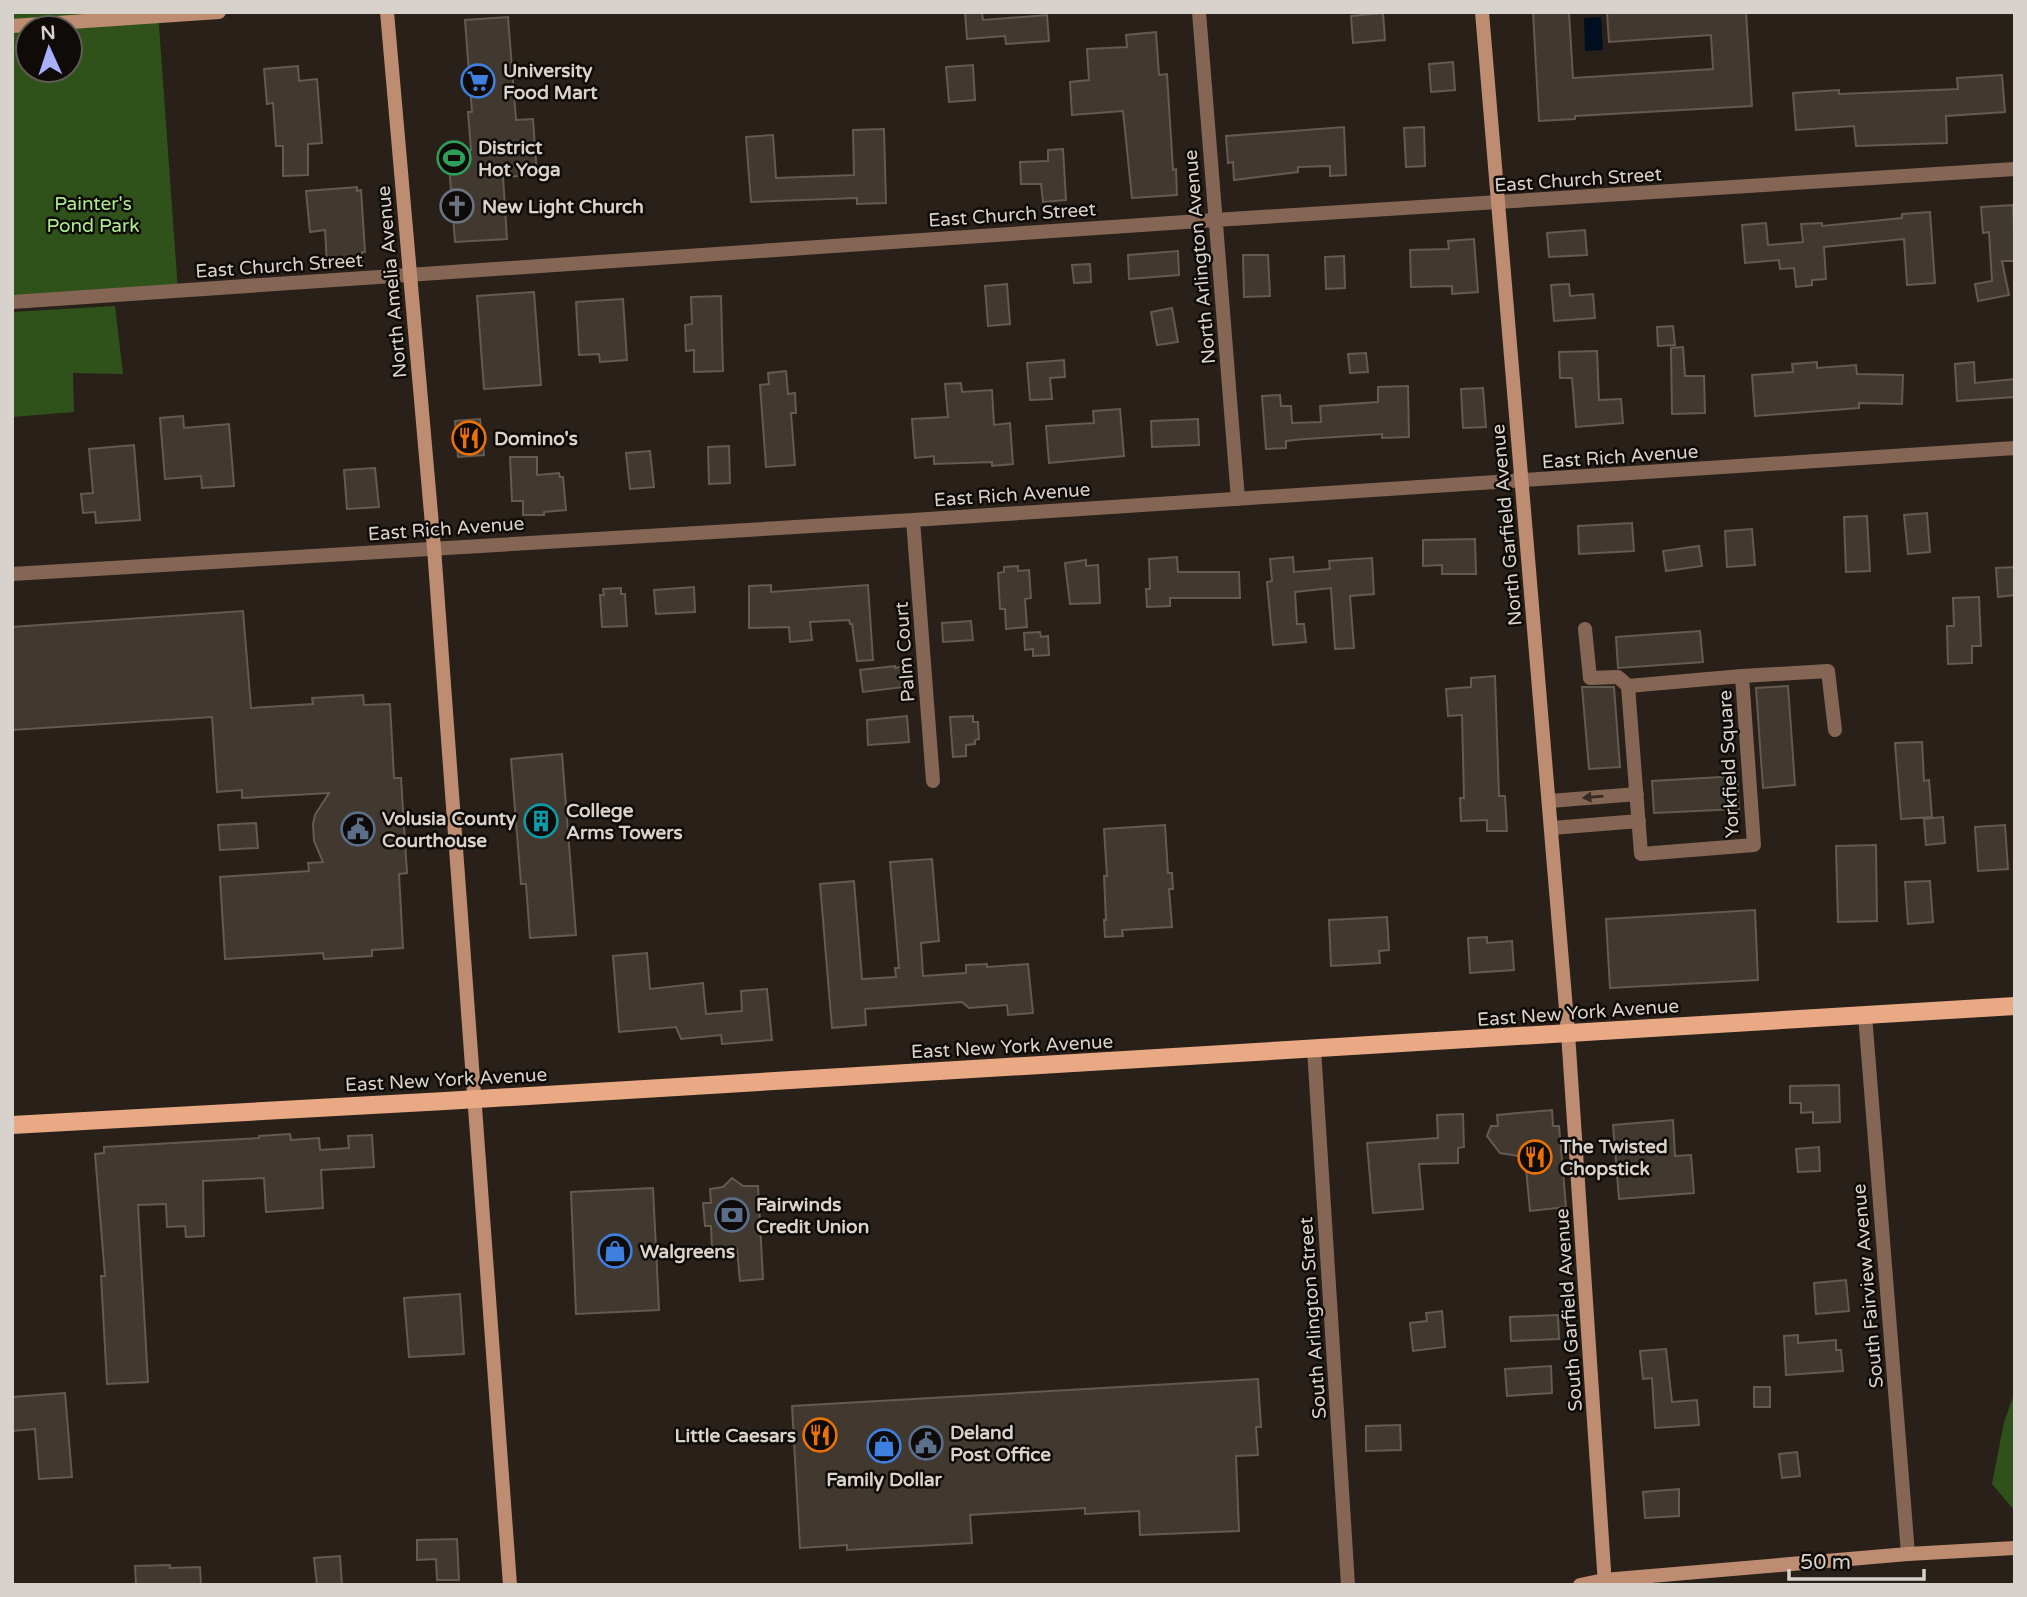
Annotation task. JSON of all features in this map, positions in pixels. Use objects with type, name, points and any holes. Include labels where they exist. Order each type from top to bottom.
[{"type":"main road","name":"East New York Avenue","points":[[12,1125],[2015,1006]]},
{"type":"street","points":[[12,26],[219,12]]},
{"type":"street","name":"North Amelia Avenue","points":[[387,12],[433,548],[510,1585]]},
{"type":"street","name":"North Arlington Avenue","points":[[1199,12],[1238,499]]},
{"type":"street","name":"North Garfield Avenue","points":[[1482,12],[1568,1033]]},
{"type":"street","name":"East Church Street","points":[[12,302],[1215,220],[2015,169]]},
{"type":"street","name":"East Rich Avenue","points":[[12,574],[1520,482],[2015,448]]},
{"type":"street","name":"Palm Court","points":[[914,520],[933,781]]},
{"type":"street","points":[[1585,629],[1590,678],[1618,677],[1628,685]]},
{"type":"street","points":[[1742,676],[1828,671],[1835,730]]},
{"type":"street","name":"Yorkfield Square","points":[[1742,676],[1754,845],[1642,854],[1628,685],[1742,676]]},
{"type":"street","points":[[1550,801],[1637,794]]},
{"type":"street","points":[[1552,828],[1639,821]]},
{"type":"street","name":"South Fairview Avenue","points":[[1865,1015],[1908,1554]]},
{"type":"street","name":"South Garfield Avenue","points":[[1568,1033],[1605,1583]]},
{"type":"street","name":"South Arlington Street","points":[[1314,1049],[1348,1585]]},
{"type":"street","points":[[1580,1585],[1908,1554],[2015,1548]]},
{"type":"green space","name":"Painter's Pond Park","points":[[12,12],[158,12],[178,291],[12,302]]},
{"type":"green space","points":[[115,306],[123,374],[73,373],[74,412],[12,417],[12,312]]},
{"type":"green space","points":[[2015,1392],[2015,1511],[1992,1484],[2004,1422]]},
{"type":"water","points":[[1601,17],[1603,50],[1585,51],[1584,18]]},
{"type":"building","points":[[965,12],[982,12],[983,20],[1047,15],[1049,41],[1006,44],[1005,36],[967,39]]},
{"type":"building","points":[[1533,12],[1569,12],[1573,78],[1713,69],[1711,35],[1609,42],[1607,12],[1746,12],[1752,106],[1575,116],[1575,119],[1539,121]]},
{"type":"building","points":[[1383,13],[1385,40],[1353,43],[1351,16]]},
{"type":"building","points":[[508,17],[516,120],[533,119],[537,175],[503,177],[507,239],[455,242],[448,152],[471,150],[468,112],[472,112],[465,20]]},
{"type":"building","points":[[1156,32],[1159,75],[1167,74],[1177,195],[1132,198],[1123,111],[1072,115],[1070,82],[1089,80],[1087,49],[1127,47],[1126,35]]},
{"type":"building","points":[[1453,62],[1455,90],[1431,92],[1429,64]]},
{"type":"building","points":[[973,65],[975,100],[949,102],[946,67]]},
{"type":"building","points":[[298,66],[299,81],[317,79],[322,143],[308,144],[308,175],[283,176],[283,146],[276,146],[273,103],[267,104],[264,69]]},
{"type":"building","points":[[2002,75],[2005,112],[1946,116],[1947,143],[1856,146],[1854,126],[1796,130],[1793,93],[1839,90],[1839,94],[1958,89],[1957,78]]},
{"type":"building","points":[[1344,127],[1346,175],[1330,176],[1330,166],[1298,167],[1298,172],[1234,180],[1233,162],[1228,163],[1226,136]]},
{"type":"building","points":[[1424,127],[1425,166],[1406,167],[1404,128]]},
{"type":"building","points":[[884,129],[886,203],[857,204],[857,198],[751,202],[746,137],[773,135],[776,178],[854,175],[853,130]]},
{"type":"building","points":[[1063,149],[1066,200],[1043,202],[1041,184],[1021,184],[1020,162],[1048,161],[1048,150]]},
{"type":"building","points":[[357,187],[357,191],[361,190],[365,252],[362,252],[362,261],[327,264],[325,230],[310,232],[306,191]]},
{"type":"building","points":[[2013,205],[2015,261],[2002,261],[2009,295],[1978,301],[1975,284],[1992,281],[1989,232],[1983,233],[1981,207]]},
{"type":"building","points":[[1930,212],[1935,283],[1907,285],[1904,239],[1824,247],[1826,279],[1812,280],[1812,285],[1796,287],[1794,268],[1780,269],[1779,260],[1745,263],[1742,225],[1766,223],[1768,245],[1803,242],[1801,224],[1822,223],[1822,226],[1902,218],[1902,214]]},
{"type":"building","points":[[1585,230],[1587,255],[1549,257],[1547,233]]},
{"type":"building","points":[[1474,239],[1478,292],[1452,294],[1452,286],[1411,287],[1410,250],[1449,249],[1448,241]]},
{"type":"building","points":[[1178,251],[1179,275],[1129,279],[1128,255]]},
{"type":"building","points":[[1243,255],[1268,255],[1270,296],[1244,297]]},
{"type":"building","points":[[1344,256],[1345,288],[1326,289],[1325,257]]},
{"type":"building","points":[[1090,264],[1091,282],[1074,283],[1072,265]]},
{"type":"building","points":[[1007,284],[1010,324],[988,326],[985,286]]},
{"type":"building","points":[[1569,284],[1570,296],[1593,294],[1595,318],[1554,321],[1551,285]]},
{"type":"building","points":[[534,292],[541,385],[484,389],[477,296]]},
{"type":"building","points":[[721,296],[723,371],[694,372],[694,350],[686,351],[685,325],[692,324],[691,297]]},
{"type":"building","points":[[623,299],[627,360],[600,362],[599,354],[579,355],[576,302]]},
{"type":"building","points":[[1172,308],[1178,342],[1157,345],[1151,312]]},
{"type":"building","points":[[1673,326],[1675,345],[1658,346],[1657,327]]},
{"type":"building","points":[[1683,347],[1685,376],[1704,376],[1705,413],[1672,414],[1671,348]]},
{"type":"building","points":[[1597,351],[1599,400],[1621,399],[1623,423],[1576,427],[1572,378],[1560,378],[1559,352]]},
{"type":"building","points":[[1366,353],[1368,372],[1350,373],[1348,354]]},
{"type":"building","points":[[1064,360],[1065,377],[1050,378],[1052,399],[1030,400],[1027,363]]},
{"type":"building","points":[[1817,362],[1817,368],[1856,365],[1857,374],[1903,375],[1902,404],[1859,403],[1859,408],[1755,416],[1752,375],[1793,372],[1792,364]]},
{"type":"building","points":[[1974,362],[1975,383],[2015,379],[2015,397],[1957,401],[1955,364]]},
{"type":"building","points":[[786,371],[788,394],[795,393],[796,413],[791,413],[795,465],[766,467],[760,385],[769,384],[768,373]]},
{"type":"building","points":[[961,383],[962,392],[992,390],[994,425],[1010,423],[1013,464],[934,464],[934,456],[915,458],[912,419],[948,417],[945,384]]},
{"type":"building","points":[[1408,386],[1409,437],[1382,438],[1382,434],[1305,439],[1286,441],[1286,448],[1266,449],[1262,396],[1280,395],[1281,406],[1291,406],[1292,423],[1321,422],[1320,406],[1378,402],[1378,387]]},
{"type":"building","points":[[1483,388],[1486,427],[1463,428],[1461,389]]},
{"type":"building","points":[[1120,409],[1124,456],[1049,463],[1046,426],[1094,423],[1093,411]]},
{"type":"building","points":[[183,416],[184,428],[229,424],[234,486],[202,488],[201,476],[165,479],[160,418]]},
{"type":"building","name":"Domino's","points":[[480,419],[484,455],[458,457],[455,421]]},
{"type":"building","points":[[1198,419],[1199,445],[1152,447],[1151,421]]},
{"type":"building","points":[[134,445],[140,520],[96,523],[95,512],[83,513],[81,494],[93,493],[89,449]]},
{"type":"building","points":[[729,446],[730,483],[709,484],[708,447]]},
{"type":"building","points":[[650,451],[654,487],[630,489],[626,453]]},
{"type":"building","points":[[510,457],[537,457],[537,475],[559,473],[560,477],[563,477],[566,510],[544,512],[544,515],[523,515],[523,501],[512,501]]},
{"type":"building","points":[[375,468],[379,507],[347,509],[344,470]]},
{"type":"building","points":[[1927,513],[1930,552],[1908,554],[1904,515]]},
{"type":"building","points":[[1867,516],[1870,571],[1846,572],[1844,517]]},
{"type":"building","points":[[1632,523],[1634,551],[1579,554],[1578,526]]},
{"type":"building","points":[[1752,529],[1755,565],[1727,567],[1725,531]]},
{"type":"building","points":[[1475,539],[1476,574],[1442,574],[1442,565],[1423,566],[1423,540]]},
{"type":"building","points":[[1699,546],[1702,566],[1666,571],[1663,551]]},
{"type":"building","points":[[1177,557],[1178,572],[1239,572],[1240,598],[1170,598],[1170,606],[1147,607],[1146,589],[1150,589],[1149,559]]},
{"type":"building","points":[[1293,557],[1294,572],[1330,569],[1329,561],[1372,558],[1374,594],[1350,596],[1354,648],[1335,649],[1331,588],[1295,592],[1297,624],[1304,624],[1306,642],[1273,645],[1267,582],[1272,581],[1270,559]]},
{"type":"building","points":[[1086,560],[1086,566],[1098,565],[1100,603],[1070,604],[1065,563]]},
{"type":"building","points":[[1018,566],[1018,571],[1029,570],[1031,598],[1025,599],[1027,627],[1006,629],[1005,609],[1000,609],[998,573],[1004,572],[1004,567]]},
{"type":"building","points":[[2015,567],[2015,595],[1998,597],[1996,568]]},
{"type":"building","points":[[771,585],[771,592],[868,585],[873,660],[857,661],[852,624],[849,620],[810,622],[812,640],[790,642],[789,627],[749,628],[749,586]]},
{"type":"building","points":[[694,587],[695,612],[656,614],[654,590]]},
{"type":"building","points":[[621,588],[621,594],[625,594],[627,626],[602,627],[600,595],[604,595],[603,589]]},
{"type":"building","points":[[1979,597],[1981,646],[1972,646],[1972,663],[1948,664],[1947,626],[1954,626],[1953,598]]},
{"type":"building","name":"Volusia County Courthouse","points":[[243,611],[251,708],[313,704],[312,698],[363,695],[364,705],[390,704],[394,778],[401,778],[407,873],[399,874],[403,948],[372,950],[372,956],[324,959],[323,953],[225,959],[220,877],[309,871],[308,863],[323,862],[314,841],[313,824],[315,815],[329,793],[242,798],[242,790],[217,792],[212,717],[12,730],[12,627]]},
{"type":"building","points":[[971,621],[973,640],[943,642],[942,623]]},
{"type":"building","points":[[1700,631],[1703,662],[1618,668],[1616,637]]},
{"type":"building","points":[[1040,632],[1041,637],[1048,636],[1049,655],[1033,656],[1033,649],[1025,650],[1024,633]]},
{"type":"building","points":[[902,667],[904,687],[863,692],[860,670]]},
{"type":"building","points":[[1495,676],[1499,796],[1505,796],[1507,831],[1487,831],[1487,820],[1461,821],[1460,798],[1464,798],[1462,715],[1448,716],[1446,689],[1471,687],[1471,678]]},
{"type":"building","points":[[1788,686],[1795,785],[1763,788],[1756,688]]},
{"type":"building","points":[[1582,687],[1614,687],[1620,767],[1589,769]]},
{"type":"building","points":[[907,716],[909,742],[868,745],[867,720]]},
{"type":"building","points":[[973,716],[973,722],[978,722],[979,739],[975,740],[975,744],[966,745],[966,756],[953,757],[950,717]]},
{"type":"building","points":[[1922,742],[1924,781],[1929,780],[1932,817],[1901,819],[1895,743]]},
{"type":"building","name":"College Arms Towers","points":[[562,754],[576,935],[530,938],[526,884],[521,884],[511,759]]},
{"type":"building","points":[[1737,777],[1739,809],[1654,813],[1652,781]]},
{"type":"building","points":[[1943,817],[1945,843],[1926,845],[1924,819]]},
{"type":"building","points":[[256,823],[258,848],[220,850],[218,825]]},
{"type":"building","points":[[1165,825],[1168,873],[1172,873],[1173,889],[1169,889],[1172,927],[1122,930],[1123,936],[1105,937],[1104,876],[1107,876],[1104,829]]},
{"type":"building","points":[[2005,825],[2008,869],[1978,871],[1975,827]]},
{"type":"building","points":[[1876,845],[1877,921],[1838,922],[1836,846]]},
{"type":"building","points":[[932,859],[939,941],[921,943],[923,976],[966,973],[966,965],[987,964],[987,967],[1028,964],[1033,1013],[1008,1015],[1007,1005],[969,1008],[962,1002],[865,1009],[866,1025],[832,1028],[820,884],[854,881],[862,979],[896,977],[895,968],[899,968],[890,862]]},
{"type":"building","points":[[1930,881],[1933,922],[1908,924],[1905,882]]},
{"type":"building","points":[[1755,910],[1758,980],[1610,988],[1606,919]]},
{"type":"building","points":[[1387,917],[1389,950],[1379,951],[1380,963],[1331,966],[1329,920]]},
{"type":"building","points":[[1487,937],[1487,943],[1512,941],[1514,970],[1470,973],[1468,938]]},
{"type":"building","points":[[647,953],[650,989],[703,983],[706,1014],[742,1011],[741,991],[767,989],[772,1040],[722,1044],[721,1035],[681,1039],[676,1027],[619,1032],[613,956]]},
{"type":"building","points":[[1839,1085],[1840,1122],[1813,1123],[1813,1112],[1801,1113],[1801,1103],[1790,1103],[1790,1086]]},
{"type":"building","points":[[1552,1110],[1553,1126],[1559,1126],[1566,1207],[1530,1211],[1525,1157],[1500,1153],[1487,1136],[1491,1126],[1498,1126],[1497,1115]]},
{"type":"building","points":[[1463,1114],[1464,1147],[1458,1148],[1458,1163],[1419,1164],[1423,1209],[1373,1213],[1367,1143],[1438,1138],[1437,1115]]},
{"type":"building","points":[[1673,1120],[1675,1156],[1691,1155],[1694,1193],[1619,1199],[1613,1125]]},
{"type":"building","points":[[290,1134],[291,1140],[319,1138],[320,1150],[349,1148],[348,1136],[372,1135],[374,1167],[321,1170],[323,1208],[266,1212],[264,1178],[203,1181],[204,1236],[186,1237],[185,1226],[167,1227],[166,1204],[138,1205],[148,1382],[107,1384],[101,1276],[105,1276],[95,1154],[104,1153],[104,1147]]},
{"type":"building","points":[[1819,1147],[1820,1171],[1798,1172],[1796,1149]]},
{"type":"building","name":"Fairwinds Credit Union","points":[[732,1178],[743,1186],[758,1186],[763,1279],[740,1281],[737,1249],[712,1250],[711,1226],[705,1226],[703,1203],[711,1203],[710,1189],[723,1187]]},
{"type":"building","name":"Walgreens","points":[[653,1188],[659,1310],[576,1314],[571,1192]]},
{"type":"building","points":[[1846,1280],[1849,1311],[1816,1314],[1814,1283]]},
{"type":"building","points":[[460,1294],[464,1354],[409,1357],[404,1298]]},
{"type":"building","points":[[1442,1311],[1445,1347],[1413,1351],[1410,1323],[1427,1321],[1426,1313]]},
{"type":"building","points":[[1558,1315],[1559,1339],[1511,1341],[1510,1317]]},
{"type":"building","points":[[1798,1335],[1798,1343],[1836,1340],[1836,1350],[1841,1350],[1843,1371],[1786,1375],[1784,1336]]},
{"type":"building","points":[[1666,1349],[1672,1402],[1697,1400],[1699,1425],[1655,1428],[1652,1378],[1643,1379],[1640,1351]]},
{"type":"building","points":[[1551,1366],[1552,1393],[1507,1396],[1505,1369]]},
{"type":"building","points":[[1258,1379],[1261,1427],[1256,1427],[1258,1455],[1236,1456],[1239,1531],[1140,1535],[1139,1511],[1085,1514],[1085,1508],[970,1515],[972,1543],[847,1550],[847,1545],[800,1548],[792,1406]]},
{"type":"building","points":[[1754,1387],[1770,1387],[1770,1407],[1754,1407]]},
{"type":"building","points":[[65,1393],[72,1477],[39,1479],[35,1429],[12,1431],[12,1397]]},
{"type":"building","points":[[1400,1425],[1401,1450],[1366,1451],[1366,1426]]},
{"type":"building","points":[[1797,1452],[1800,1476],[1782,1478],[1779,1454]]},
{"type":"building","points":[[1679,1489],[1679,1516],[1645,1518],[1643,1492]]},
{"type":"building","points":[[457,1539],[459,1580],[437,1580],[436,1559],[417,1560],[417,1540]]},
{"type":"building","points":[[340,1556],[342,1585],[317,1585],[314,1558]]},
{"type":"building","points":[[170,1565],[170,1568],[200,1567],[201,1585],[136,1585],[135,1566]]},
{"type":"place","name":"University Food Mart","points":[[478,81]]},
{"type":"place","name":"District Hot Yoga","points":[[454,158]]},
{"type":"place","name":"New Light Church","points":[[457,206]]},
{"type":"place","name":"Domino's","points":[[469,438]]},
{"type":"place","name":"College Arms Towers","points":[[541,821]]},
{"type":"place","name":"Volusia County Courthouse","points":[[358,829]]},
{"type":"place","name":"The Twisted Chopstick","points":[[1535,1157]]},
{"type":"place","name":"Fairwinds Credit Union","points":[[732,1215]]},
{"type":"place","name":"Walgreens","points":[[615,1251]]},
{"type":"place","name":"Little Caesars","points":[[820,1435]]},
{"type":"place","name":"Deland Post Office","points":[[926,1443]]},
{"type":"place","name":"Family Dollar","points":[[884,1446]]}]
